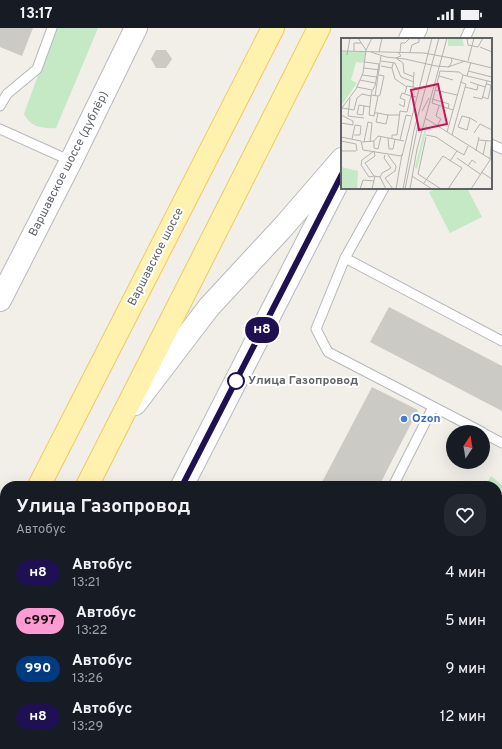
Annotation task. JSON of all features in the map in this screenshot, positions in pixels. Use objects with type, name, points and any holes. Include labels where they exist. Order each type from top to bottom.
[{"type":"main road","name":"Варшавское шоссе (дублёр)","points":[[0,300],[71,161],[136,28]]},
{"type":"main road","name":"Варшавское шоссе","points":[[42,481],[273,28]]},
{"type":"main road","points":[[90,481],[319,28]]},
{"type":"main road","points":[[411,38],[416,28]]},
{"type":"main road","points":[[117,428],[209,307],[284,226],[341,160]]},
{"type":"main road","points":[[185,481],[341,176]]},
{"type":"lane","points":[[0,106],[8,94],[37,69],[52,28]]},
{"type":"lane","points":[[465,38],[470,28]]},
{"type":"lane","points":[[0,129],[71,161]]},
{"type":"lane","points":[[492,144],[502,149]]},
{"type":"lane","points":[[383,189],[345,258],[316,329],[328,352],[468,425]]},
{"type":"lane","points":[[345,258],[502,341]]},
{"type":"lane","points":[[396,481],[433,407]]},
{"type":"lane","points":[[490,436],[502,443]]},
{"type":"green space","points":[[55,28],[98,28],[56,128],[46,128],[37,126],[30,122],[24,114]]},
{"type":"green space","points":[[434,189],[468,189],[482,217],[450,233],[429,192]]},
{"type":"green space","points":[[491,476],[497,481],[488,481]]},
{"type":"building","points":[[0,28],[33,28],[22,56],[0,47]]},
{"type":"building","points":[[156,50],[166,50],[172,59],[166,68],[156,68],[151,59]]},
{"type":"building","points":[[389,307],[502,366],[502,411],[370,342]]},
{"type":"building","points":[[372,387],[418,410],[382,481],[323,481]]},
{"type":"bus line","name":"н8","points":[[185,481],[203,448],[294,265],[341,176]]},
{"type":"place","name":"Улица Газопровод","points":[[236,381]]},
{"type":"place","name":"Ozon","points":[[404,419]]}]
